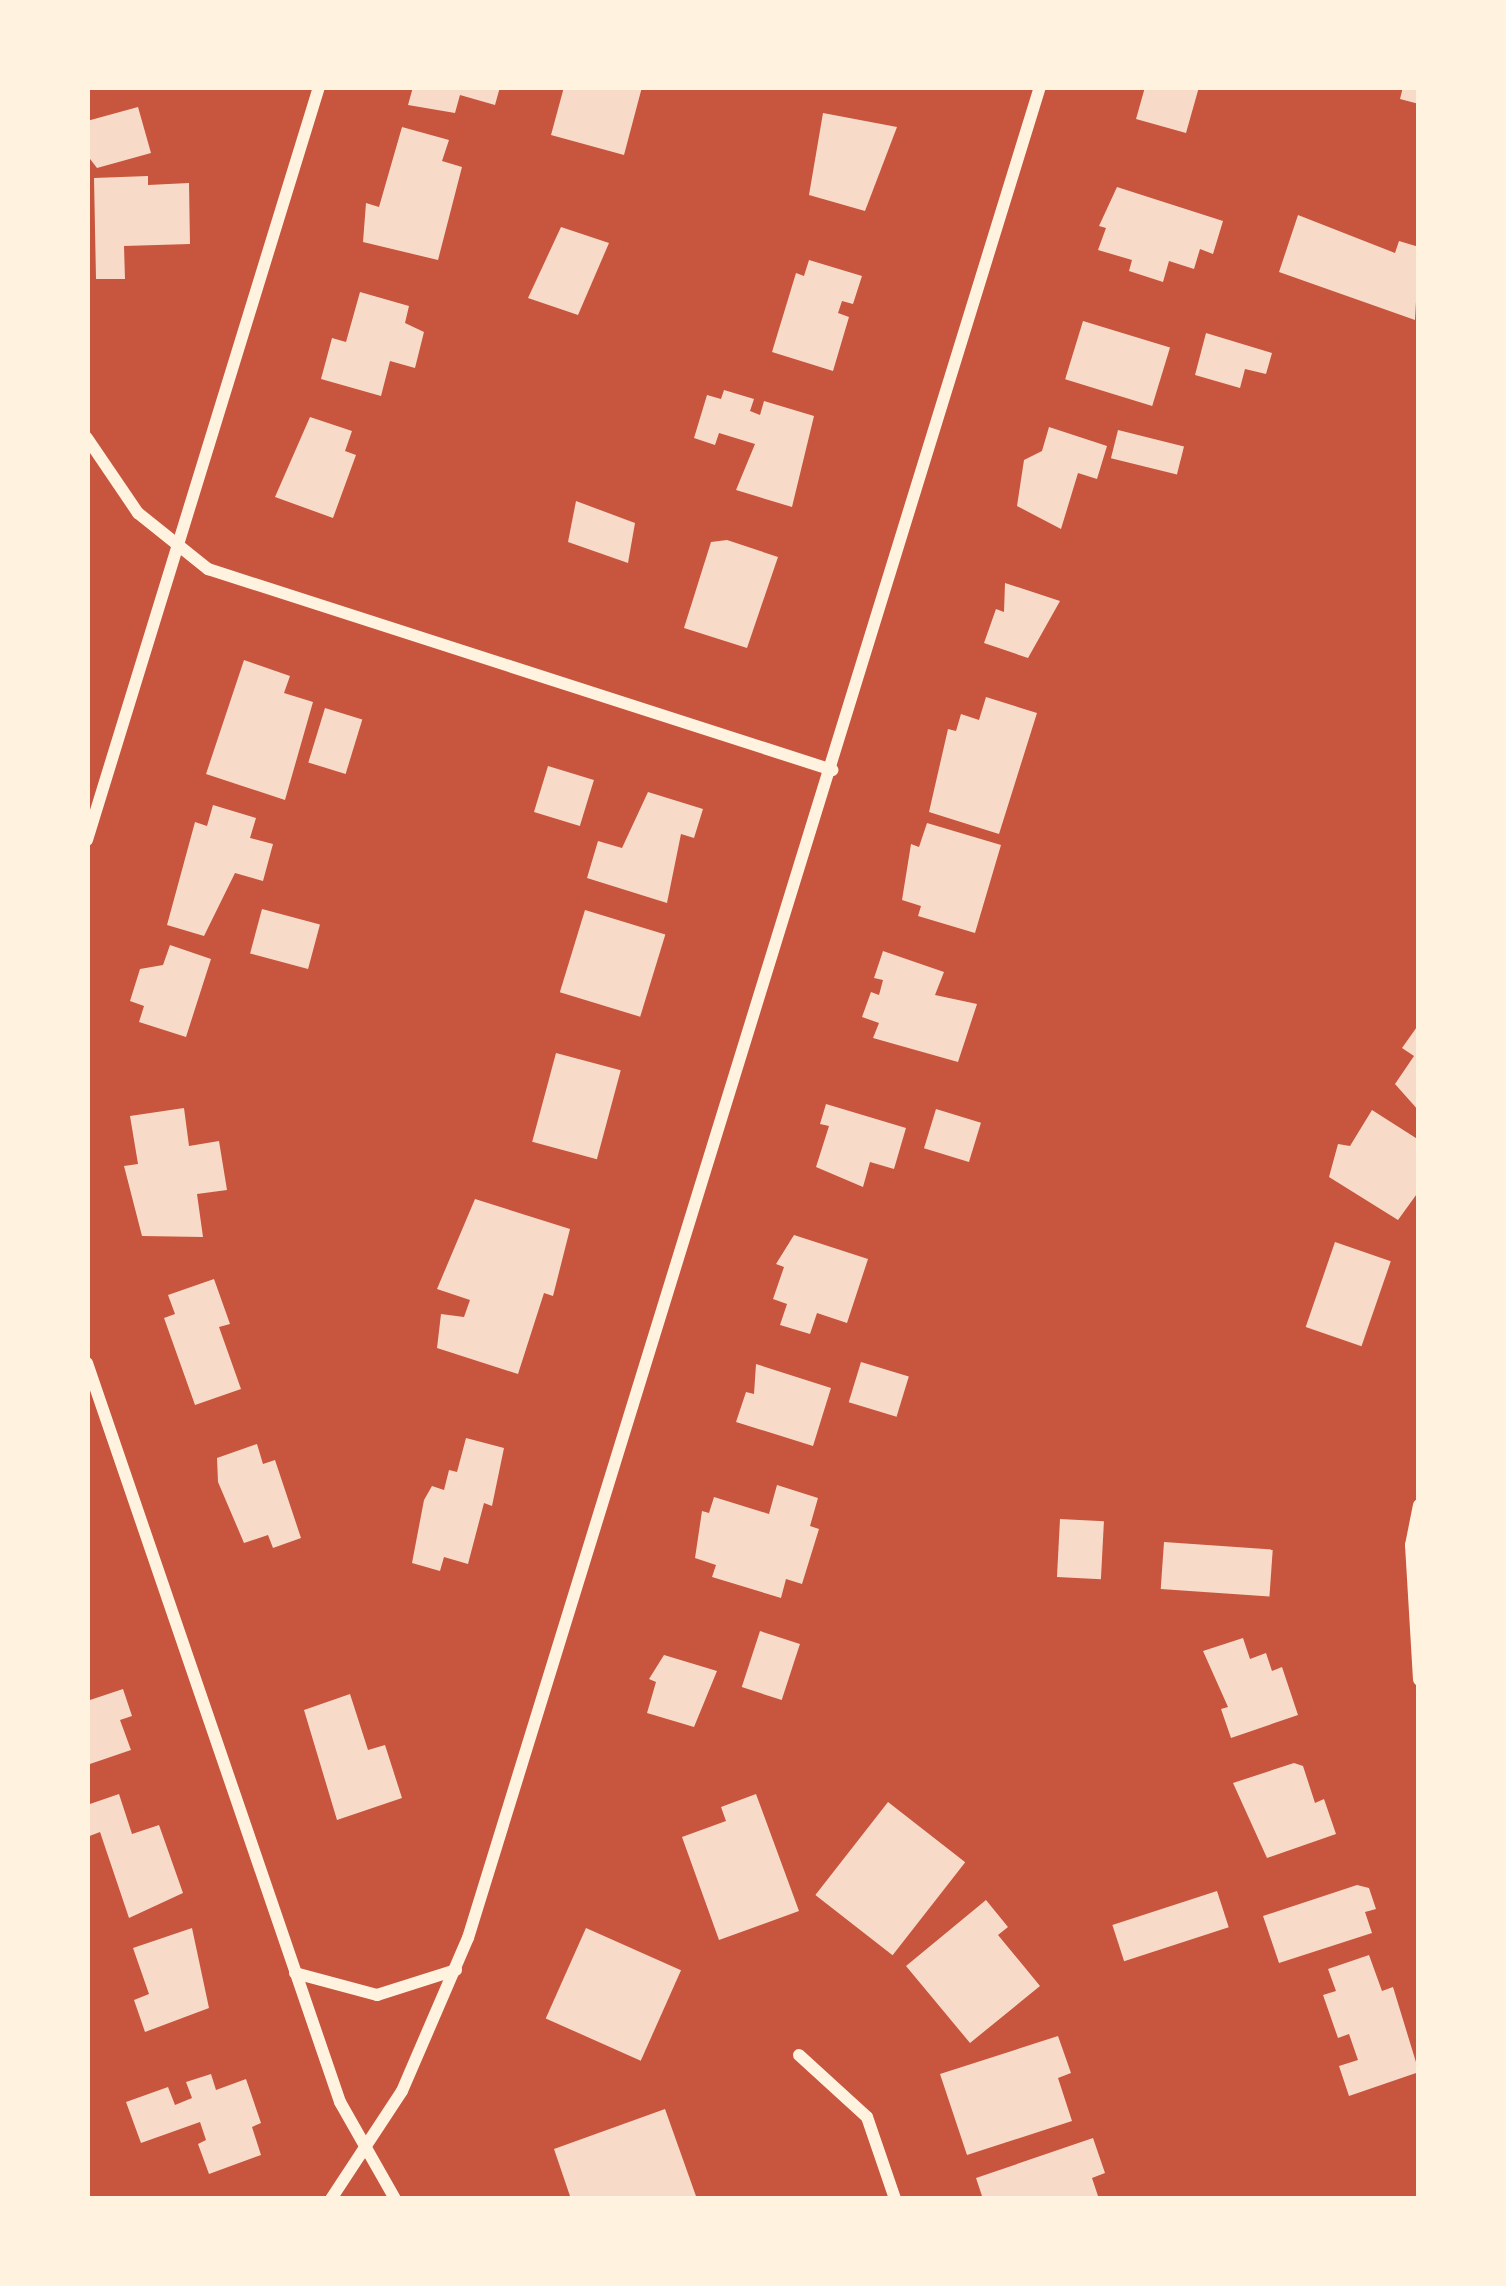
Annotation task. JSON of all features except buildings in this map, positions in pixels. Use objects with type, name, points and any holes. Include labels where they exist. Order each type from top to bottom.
[{"type":"street","points":[[87,840],[319,87]]},
{"type":"street","points":[[331,2199],[366,2148],[456,1970],[832,770],[1040,87]]},
{"type":"street","points":[[87,438],[138,513],[208,569],[832,770]]},
{"type":"street","points":[[87,1364],[340,2102],[395,2199]]},
{"type":"street","points":[[1419,1505],[1412,1545],[1419,1680]]},
{"type":"street","points":[[295,1973],[377,1995],[456,1970]]},
{"type":"street","points":[[799,2055],[867,2116],[895,2199]]}]
